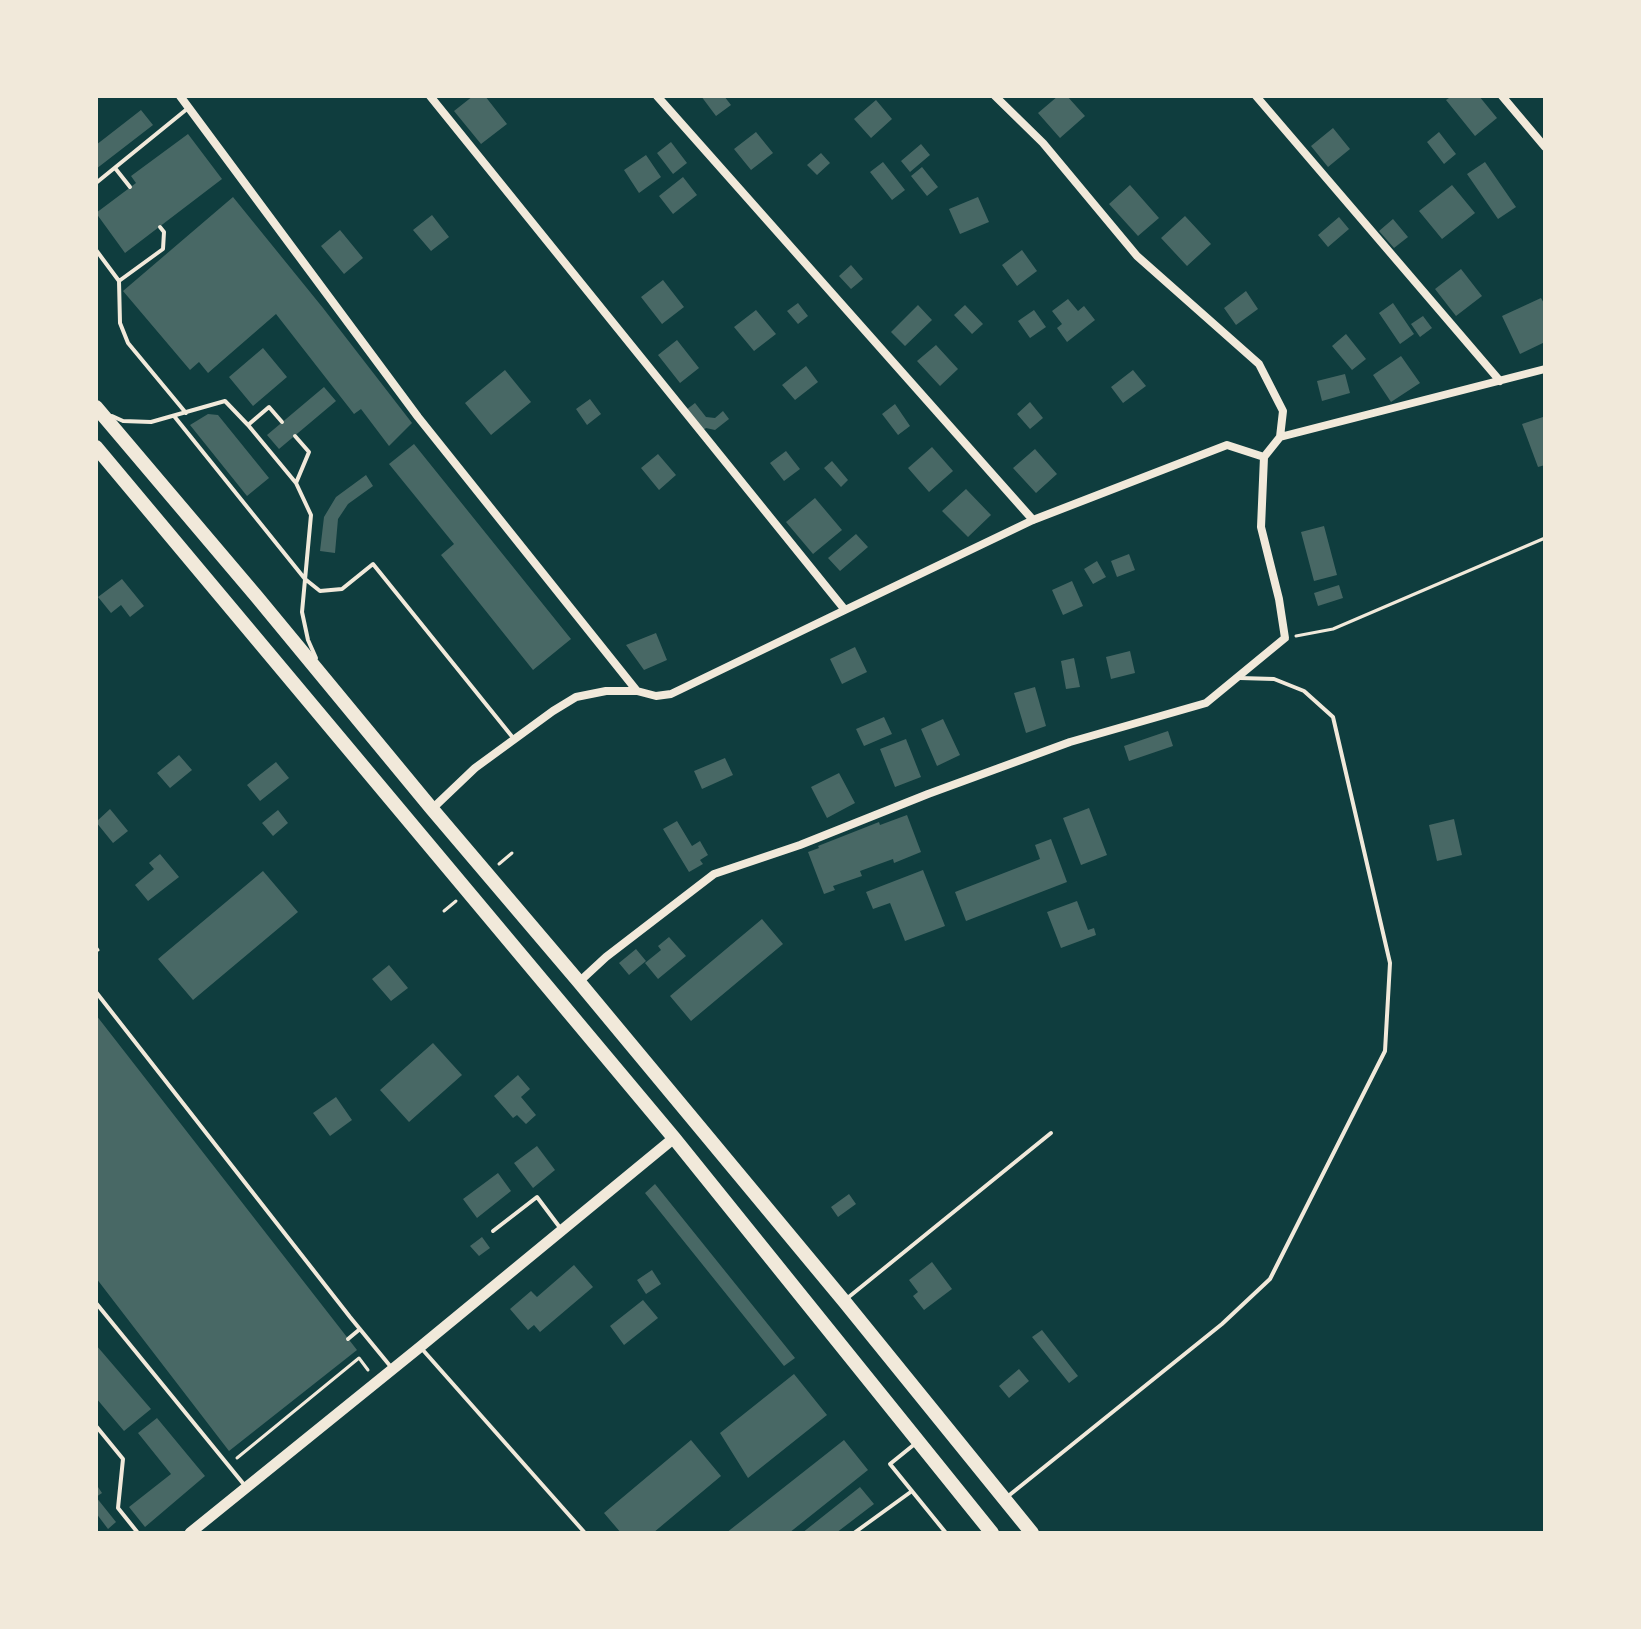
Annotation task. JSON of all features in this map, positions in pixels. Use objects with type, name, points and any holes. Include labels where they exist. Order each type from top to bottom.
[{"type":"highway","points":[[97,409],[579,982],[1032,1533]]},
{"type":"highway","points":[[96,447],[674,1138],[992,1533]]},
{"type":"street","points":[[180,96],[418,417],[637,691]]},
{"type":"street","points":[[430,96],[845,610]]},
{"type":"street","points":[[657,96],[1033,520]]},
{"type":"street","points":[[579,982],[606,957],[714,874],[800,845],[1070,742],[1206,703],[1285,638],[1261,527],[1264,457],[1280,437],[1283,411],[1259,364],[1137,256],[1043,143],[995,96]]},
{"type":"street","points":[[1256,96],[1500,381]]},
{"type":"street","points":[[1502,96],[1545,147]]},
{"type":"street","points":[[1280,437],[1545,369]]},
{"type":"street","points":[[432,809],[475,768],[576,697],[606,691],[637,691],[656,696],[671,694],[1033,520],[1227,445],[1264,457]]},
{"type":"street","points":[[190,1533],[674,1138]]},
{"type":"lane","points":[[96,183],[189,108]]},
{"type":"lane","points":[[115,168],[130,187]]},
{"type":"lane","points":[[119,281],[163,249],[164,232],[160,227]]},
{"type":"lane","points":[[96,250],[119,281],[120,323],[128,343],[186,413]]},
{"type":"lane","points":[[97,409],[123,421],[151,422],[225,401],[248,425],[296,483],[311,515],[302,612],[308,640],[325,679]]},
{"type":"lane","points":[[248,425],[269,407],[282,422]]},
{"type":"lane","points":[[174,416],[305,579],[320,591],[342,589],[373,564],[514,739]]},
{"type":"lane","points":[[295,436],[309,452],[296,483]]},
{"type":"lane","points":[[1004,1499],[1222,1324],[1270,1279],[1385,1051],[1390,963],[1333,717],[1304,691],[1274,679],[1237,678]]},
{"type":"lane","points":[[96,992],[393,1369]]},
{"type":"lane","points":[[844,1301],[1051,1133]]},
{"type":"lane","points":[[493,1231],[537,1197],[563,1230]]},
{"type":"lane","points":[[96,1303],[246,1487]]},
{"type":"lane","points":[[348,1339],[360,1329]]},
{"type":"lane","points":[[420,1347],[585,1533]]},
{"type":"lane","points":[[96,1426],[123,1459],[118,1508],[138,1533]]},
{"type":"lane","points":[[212,1446],[220,1440]]},
{"type":"lane","points":[[918,1441],[890,1464],[946,1533]]},
{"type":"lane","points":[[854,1533],[912,1491]]},
{"type":"path","points":[[1285,638],[1333,629],[1545,538]]},
{"type":"path","points":[[498,865],[512,853]]},
{"type":"path","points":[[444,911],[456,901]]},
{"type":"path","points":[[228,1465],[359,1358],[377,1381]]},
{"type":"building","points":[[473,96],[485,96],[507,124],[481,144],[454,111]]},
{"type":"building","points":[[701,96],[724,96],[731,105],[716,116]]},
{"type":"building","points":[[1058,96],[1067,96],[1085,116],[1060,138],[1038,113]]},
{"type":"building","points":[[1452,96],[1479,96],[1497,118],[1475,136],[1446,100]]},
{"type":"building","points":[[876,100],[892,119],[871,138],[854,119]]},
{"type":"building","points":[[141,110],[153,125],[96,169],[96,145]]},
{"type":"building","points":[[1333,128],[1350,149],[1328,167],[1311,146]]},
{"type":"building","points":[[756,132],[773,153],[751,170],[734,149]]},
{"type":"building","points":[[1439,132],[1456,154],[1444,164],[1427,142]]},
{"type":"building","points":[[188,134],[222,179],[125,253],[96,213],[136,183],[131,176]]},
{"type":"building","points":[[671,142],[687,163],[673,174],[657,153]]},
{"type":"building","points":[[921,144],[930,155],[910,172],[901,161]]},
{"type":"building","points":[[821,153],[830,163],[817,175],[807,165]]},
{"type":"building","points":[[646,155],[661,177],[639,193],[624,170]]},
{"type":"building","points":[[883,162],[905,190],[892,200],[870,172]]},
{"type":"building","points":[[1485,162],[1516,207],[1498,219],[1467,174]]},
{"type":"building","points":[[922,167],[938,187],[927,196],[911,176]]},
{"type":"building","points":[[683,177],[697,195],[673,214],[659,196]]},
{"type":"building","points":[[1130,185],[1159,218],[1138,236],[1109,204]]},
{"type":"building","points":[[1452,185],[1475,213],[1442,239],[1419,211]]},
{"type":"building","points":[[233,197],[412,423],[389,446],[361,409],[354,414],[276,314],[208,373],[199,362],[190,370],[123,291]]},
{"type":"building","points":[[978,197],[989,222],[960,234],[949,209]]},
{"type":"building","points":[[432,215],[449,237],[431,251],[413,230]]},
{"type":"building","points":[[1185,216],[1211,244],[1187,266],[1161,238]]},
{"type":"building","points":[[1339,217],[1349,229],[1328,247],[1318,235]]},
{"type":"building","points":[[1393,219],[1408,237],[1394,248],[1379,231]]},
{"type":"building","points":[[340,230],[363,258],[344,274],[321,246]]},
{"type":"building","points":[[1022,250],[1037,271],[1017,286],[1002,265]]},
{"type":"building","points":[[851,265],[863,279],[851,289],[839,276]]},
{"type":"building","points":[[1461,269],[1482,296],[1456,316],[1435,289]]},
{"type":"building","points":[[663,280],[684,307],[662,324],[641,297]]},
{"type":"building","points":[[1246,291],[1258,309],[1236,325],[1224,308]]},
{"type":"building","points":[[1541,298],[1545,305],[1545,342],[1520,354],[1502,316]]},
{"type":"building","points":[[1068,299],[1078,311],[1084,306],[1095,320],[1067,342],[1057,328],[1062,324],[1052,311]]},
{"type":"building","points":[[798,303],[808,316],[798,324],[787,311]]},
{"type":"building","points":[[1393,303],[1414,334],[1400,344],[1379,313]]},
{"type":"building","points":[[918,305],[932,320],[905,346],[891,332]]},
{"type":"building","points":[[965,305],[983,324],[972,334],[954,315]]},
{"type":"building","points":[[756,310],[776,334],[754,351],[734,327]]},
{"type":"building","points":[[1034,310],[1046,327],[1030,338],[1018,321]]},
{"type":"building","points":[[1423,316],[1432,328],[1420,337],[1411,324]]},
{"type":"building","points":[[1346,334],[1366,359],[1352,370],[1332,346]]},
{"type":"building","points":[[677,340],[699,368],[680,383],[658,355]]},
{"type":"building","points":[[936,345],[958,369],[940,386],[917,361]]},
{"type":"building","points":[[263,348],[287,377],[253,406],[229,377]]},
{"type":"building","points":[[1401,356],[1420,383],[1391,402],[1373,375]]},
{"type":"building","points":[[806,366],[818,382],[795,400],[782,385]]},
{"type":"building","points":[[505,370],[531,402],[491,435],[465,403]]},
{"type":"building","points":[[1133,370],[1146,386],[1123,403],[1111,387]]},
{"type":"building","points":[[1345,374],[1350,393],[1322,401],[1317,381]]},
{"type":"building","points":[[324,387],[336,401],[279,449],[267,435]]},
{"type":"building","points":[[590,399],[601,414],[587,425],[576,409]]},
{"type":"building","points":[[1030,402],[1043,418],[1030,429],[1017,414]]},
{"type":"building","points":[[695,403],[706,417],[715,418],[723,411],[729,419],[715,430],[706,428],[702,431],[686,410]]},
{"type":"building","points":[[895,404],[910,426],[898,435],[882,414]]},
{"type":"building","points":[[208,414],[218,415],[269,478],[247,496],[190,425]]},
{"type":"building","points":[[1543,417],[1545,465],[1538,467],[1522,424]]},
{"type":"building","points":[[414,444],[571,639],[533,670],[441,555],[454,544],[389,464]]},
{"type":"building","points":[[932,447],[953,471],[929,492],[908,468]]},
{"type":"building","points":[[1035,449],[1057,474],[1036,493],[1013,468]]},
{"type":"building","points":[[786,451],[800,469],[784,481],[770,463]]},
{"type":"building","points":[[658,454],[676,475],[659,490],[641,468]]},
{"type":"building","points":[[832,461],[848,480],[841,487],[824,468]]},
{"type":"building","points":[[366,475],[373,486],[348,504],[338,519],[335,553],[320,551],[324,517],[336,497]]},
{"type":"building","points":[[966,489],[991,515],[968,537],[942,511]]},
{"type":"building","points":[[815,498],[842,530],[813,554],[786,522]]},
{"type":"building","points":[[1324,526],[1337,575],[1314,581],[1301,532]]},
{"type":"building","points":[[856,534],[868,547],[840,571],[828,558]]},
{"type":"building","points":[[1129,554],[1135,570],[1117,577],[1111,561]]},
{"type":"building","points":[[1097,561],[1106,577],[1093,584],[1084,569]]},
{"type":"building","points":[[122,579],[144,606],[130,617],[121,605],[111,613],[98,597]]},
{"type":"building","points":[[1072,581],[1083,606],[1063,615],[1052,590]]},
{"type":"building","points":[[1339,585],[1343,598],[1318,606],[1314,593]]},
{"type":"building","points":[[656,633],[667,660],[644,670],[626,645]]},
{"type":"building","points":[[855,647],[867,672],[842,684],[830,659]]},
{"type":"building","points":[[1130,651],[1135,673],[1111,679],[1106,657]]},
{"type":"building","points":[[1074,658],[1080,687],[1066,689],[1061,661]]},
{"type":"building","points":[[1035,687],[1046,726],[1026,733],[1014,693]]},
{"type":"building","points":[[884,717],[892,734],[864,746],[856,729]]},
{"type":"building","points":[[943,719],[960,755],[937,766],[921,729]]},
{"type":"building","points":[[1168,731],[1173,746],[1129,761],[1124,746]]},
{"type":"building","points":[[906,739],[921,777],[895,787],[880,749]]},
{"type":"building","points":[[179,755],[192,770],[170,788],[157,773]]},
{"type":"building","points":[[725,758],[733,775],[702,789],[694,771]]},
{"type":"building","points":[[276,762],[289,778],[260,801],[247,785]]},
{"type":"building","points":[[839,773],[855,803],[827,818],[811,787]]},
{"type":"building","points":[[1089,808],[1107,855],[1081,865],[1063,818]]},
{"type":"building","points":[[110,809],[128,831],[113,843],[96,822]]},
{"type":"building","points":[[278,810],[288,823],[273,836],[262,823]]},
{"type":"building","points":[[907,815],[921,852],[894,863],[893,859],[860,871],[862,876],[833,886],[835,890],[824,894],[808,852],[879,822],[880,825]]},
{"type":"building","points":[[1454,819],[1462,855],[1437,861],[1429,825]]},
{"type":"building","points":[[677,821],[692,846],[700,841],[708,855],[700,860],[703,864],[689,872],[663,829]]},
{"type":"building","points":[[1051,839],[1067,882],[966,921],[955,892],[1040,859],[1035,845]]},
{"type":"building","points":[[160,854],[179,877],[148,901],[135,885],[154,869],[149,863]]},
{"type":"building","points":[[923,870],[945,926],[905,941],[890,903],[873,909],[866,892]]},
{"type":"building","points":[[263,871],[298,912],[193,1000],[158,959]]},
{"type":"building","points":[[1077,901],[1088,930],[1094,928],[1096,935],[1061,948],[1047,912]]},
{"type":"building","points":[[762,919],[783,944],[691,1021],[670,996]]},
{"type":"building","points":[[669,937],[686,956],[658,979],[645,963],[661,950],[658,946]]},
{"type":"building","points":[[636,949],[646,961],[629,975],[619,963]]},
{"type":"building","points":[[389,965],[408,988],[391,1001],[372,979]]},
{"type":"building","points":[[96,1015],[357,1350],[229,1451],[96,1278]]},
{"type":"building","points":[[433,1043],[462,1075],[409,1122],[380,1090]]},
{"type":"building","points":[[518,1075],[530,1089],[521,1097],[536,1115],[526,1124],[517,1115],[513,1118],[494,1096]]},
{"type":"building","points":[[336,1097],[352,1120],[330,1136],[313,1113]]},
{"type":"building","points":[[537,1146],[555,1170],[533,1188],[514,1163]]},
{"type":"building","points":[[498,1173],[511,1191],[477,1218],[463,1199]]},
{"type":"building","points":[[655,1184],[795,1358],[784,1366],[645,1193]]},
{"type":"building","points":[[849,1194],[856,1204],[838,1217],[831,1207]]},
{"type":"building","points":[[482,1237],[490,1248],[479,1256],[470,1246]]},
{"type":"building","points":[[932,1262],[952,1289],[924,1310],[913,1296],[918,1292],[909,1280]]},
{"type":"building","points":[[574,1265],[593,1287],[540,1332],[534,1325],[528,1330],[510,1309],[531,1291],[537,1297]]},
{"type":"building","points":[[652,1270],[661,1284],[646,1294],[637,1280]]},
{"type":"building","points":[[643,1300],[658,1318],[624,1345],[610,1326]]},
{"type":"building","points":[[1042,1330],[1078,1376],[1069,1383],[1032,1337]]},
{"type":"building","points":[[96,1345],[151,1409],[124,1431],[96,1398]]},
{"type":"building","points":[[1019,1369],[1029,1381],[1009,1398],[999,1386]]},
{"type":"building","points":[[794,1374],[827,1415],[748,1478],[720,1433]]},
{"type":"building","points":[[157,1418],[205,1476],[145,1527],[129,1507],[171,1474],[138,1433]]},
{"type":"building","points":[[691,1440],[721,1476],[653,1533],[621,1533],[604,1513]]},
{"type":"building","points":[[844,1440],[868,1470],[789,1533],[726,1533]]},
{"type":"building","points":[[860,1487],[874,1504],[836,1533],[802,1533]]},
{"type":"building","points":[[96,1497],[116,1522],[108,1529],[96,1513]]}]
